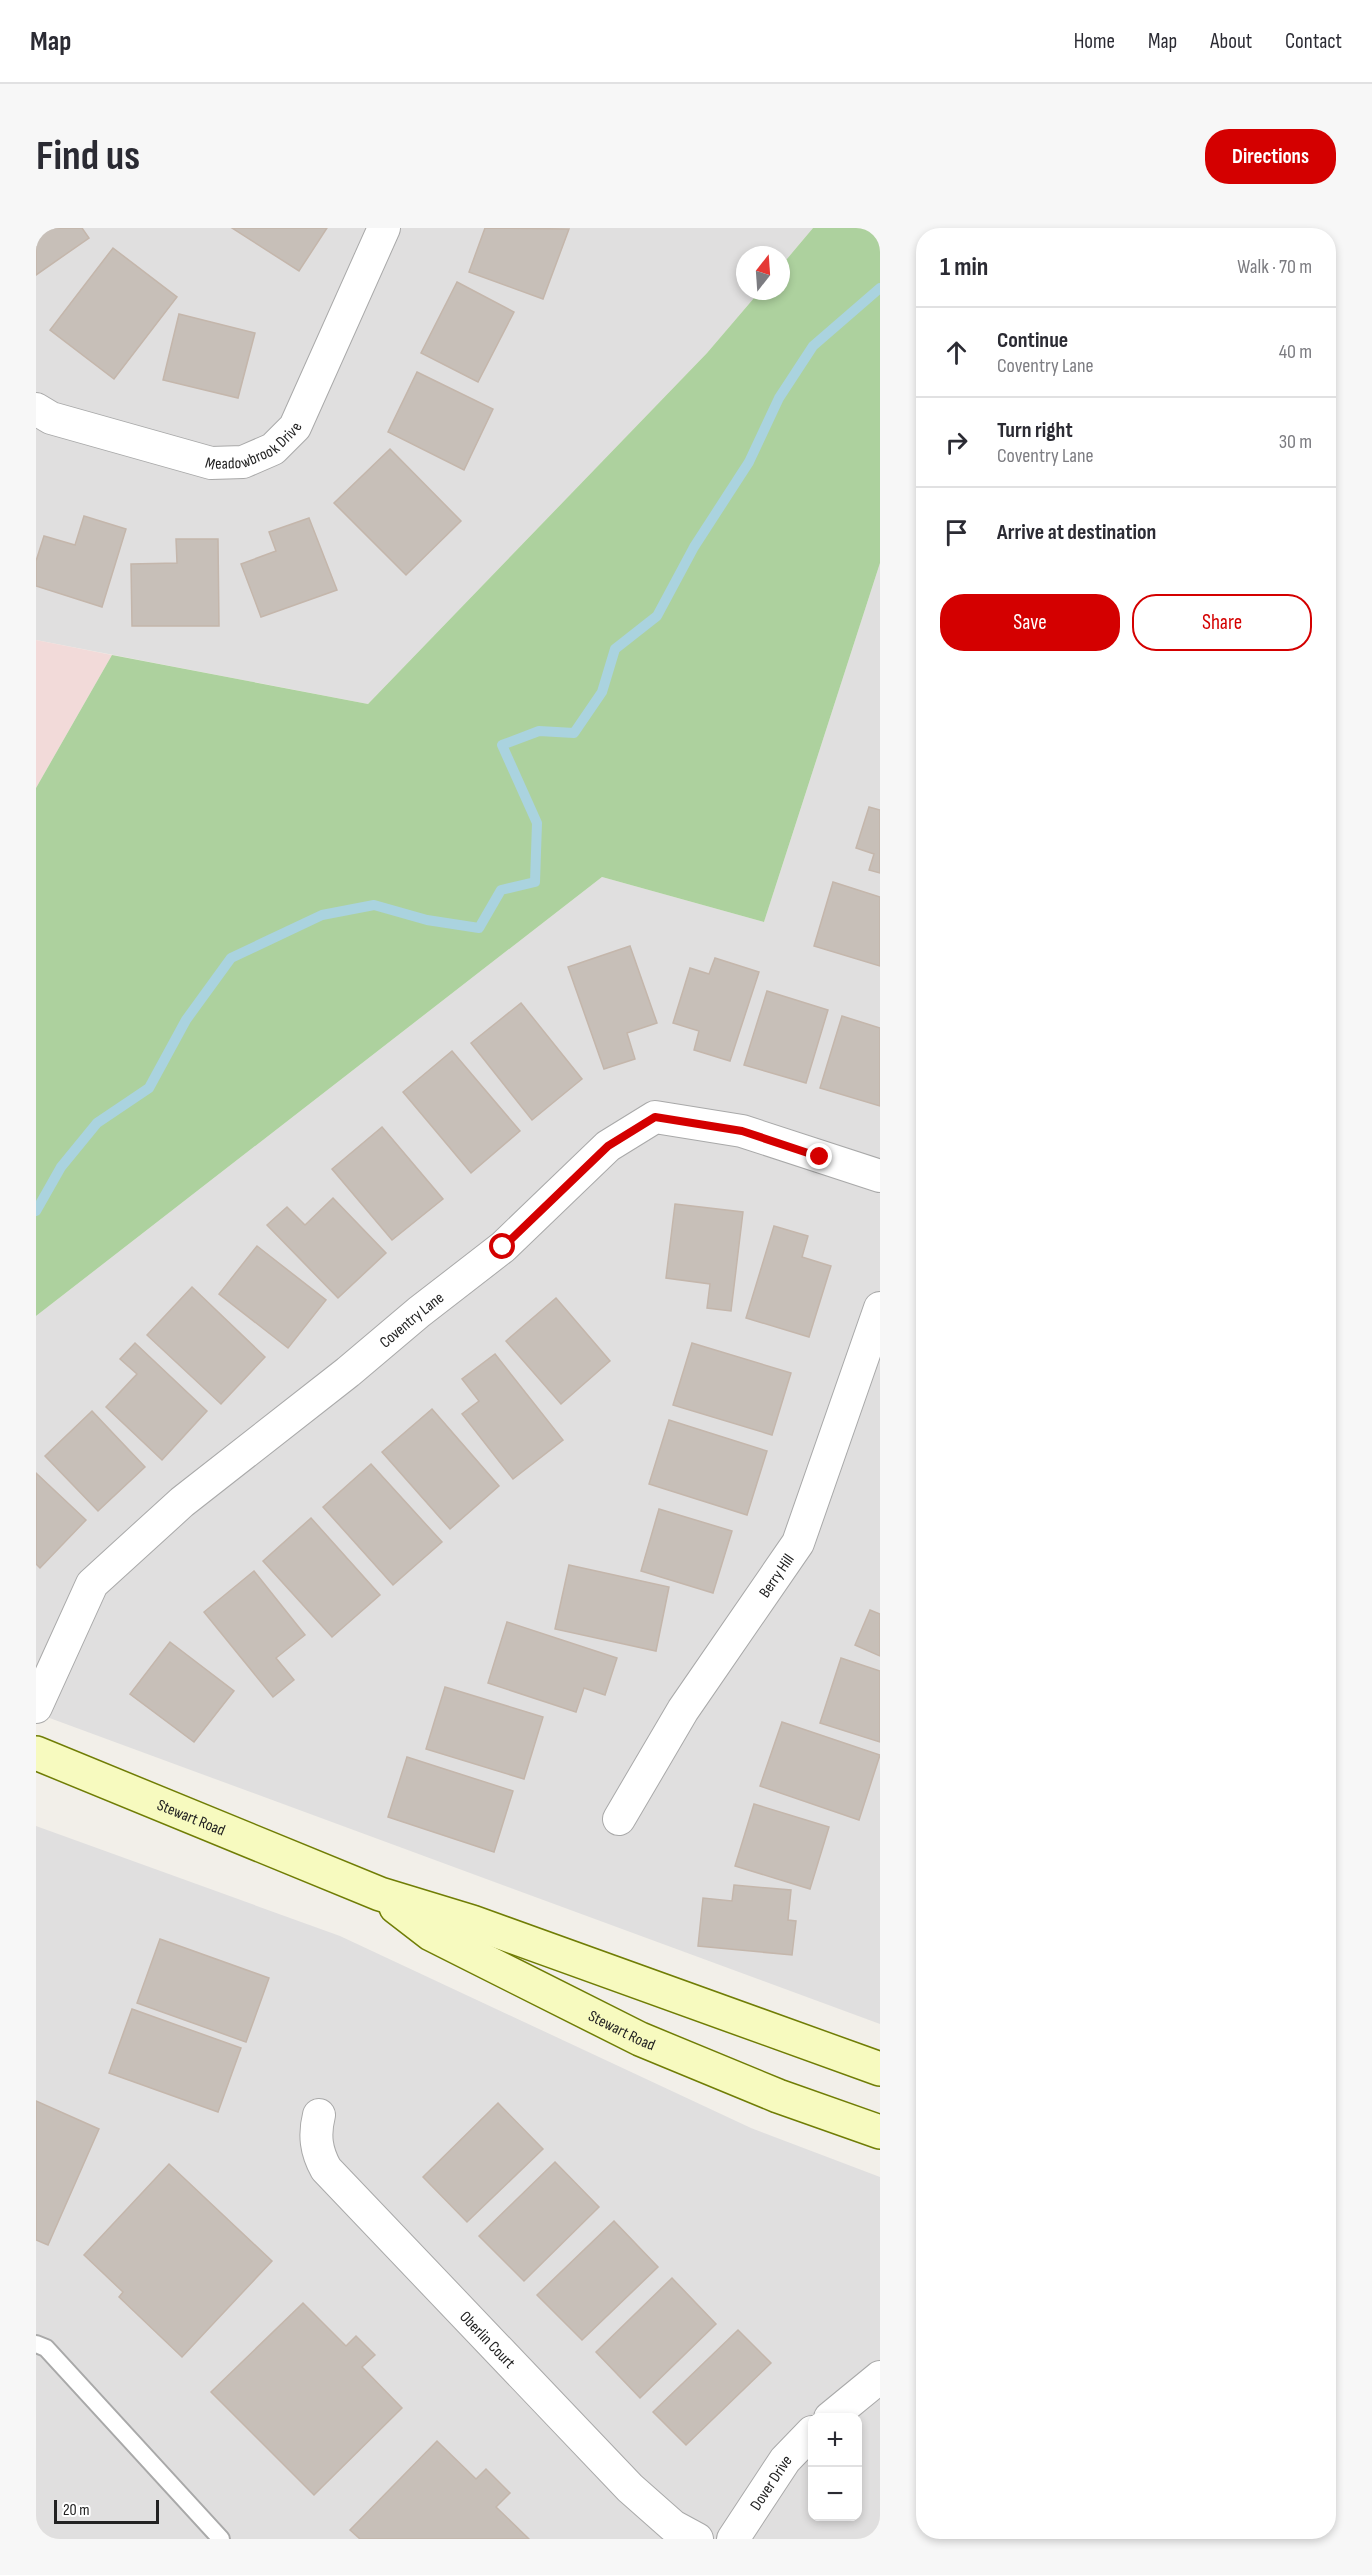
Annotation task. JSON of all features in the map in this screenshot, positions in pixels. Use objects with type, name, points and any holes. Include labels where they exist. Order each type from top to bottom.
[{"type":"street","name":"Meadowbrook Drive","points":[[36,409],[51,418],[211,463],[243,462],[273,449],[295,427],[384,228]]},
{"type":"street","name":"Coventry Lane","points":[[36,1707],[92,1584],[182,1502],[348,1372],[418,1312],[503,1247],[608,1146],[655,1117],[742,1131],[880,1176]]},
{"type":"street","name":"Berry Hill","points":[[619,1819],[683,1710],[798,1543],[880,1308]]},
{"type":"street","name":"Stewart Road","points":[[36,1753],[380,1894],[472,1922],[880,2069]]},
{"type":"street","name":"Stewart Road","points":[[380,1894],[431,1934],[640,2039],[778,2096],[880,2132]]},
{"type":"street","name":"Oberlin Court","points":[[319,2115],[315,2131],[316,2144],[326,2169],[630,2488],[674,2526],[697,2539]]},
{"type":"street","points":[[836,2413],[880,2377]]},
{"type":"street","name":"Dover Drive","points":[[734,2539],[785,2460],[808,2437]]},
{"type":"lane","points":[[36,2344],[46,2348],[221,2539]]},
{"type":"shaded area","points":[[36,228],[813,228],[790,255],[790,246],[736,246],[736,300],[752,300],[707,353],[368,704],[36,640]]},
{"type":"shaded area","points":[[880,563],[880,2024],[36,1713],[36,1316],[602,877],[764,922]]},
{"type":"shaded area","points":[[36,640],[112,655],[36,788]]},
{"type":"shaded area","points":[[36,1826],[340,1936],[751,2128],[880,2177],[880,2539],[36,2539]]},
{"type":"green space","points":[[813,228],[880,228],[880,563],[764,922],[602,877],[36,1316],[36,788],[112,655],[368,704],[707,353],[752,300],[790,300],[790,255]]},
{"type":"building","points":[[36,228],[82,228],[89,238],[36,275]]},
{"type":"building","points":[[232,228],[327,228],[299,271]]},
{"type":"building","points":[[485,228],[569,229],[543,299],[469,272]]},
{"type":"building","points":[[113,248],[177,297],[114,379],[50,330]]},
{"type":"building","points":[[457,282],[514,312],[478,382],[421,353]]},
{"type":"building","points":[[179,314],[255,333],[238,398],[163,380]]},
{"type":"building","points":[[417,372],[493,409],[464,470],[388,432]]},
{"type":"building","points":[[390,449],[461,521],[406,575],[334,503]]},
{"type":"building","points":[[84,516],[126,529],[102,607],[36,586],[36,561],[44,536],[75,545]]},
{"type":"building","points":[[309,518],[337,590],[261,617],[241,564],[276,551],[269,532]]},
{"type":"building","points":[[176,539],[218,539],[219,626],[132,626],[131,564],[177,563]]},
{"type":"building","points":[[869,807],[880,810],[880,873],[869,870],[874,854],[856,848]]},
{"type":"building","points":[[833,882],[880,897],[880,966],[814,946]]},
{"type":"building","points":[[630,946],[657,1023],[627,1033],[635,1059],[604,1069],[568,967]]},
{"type":"building","points":[[715,958],[759,972],[730,1061],[694,1050],[699,1031],[673,1023],[690,968],[709,974]]},
{"type":"building","points":[[767,991],[828,1010],[806,1083],[744,1065]]},
{"type":"building","points":[[521,1003],[582,1079],[532,1120],[471,1043]]},
{"type":"building","points":[[842,1016],[880,1028],[880,1106],[820,1088]]},
{"type":"building","points":[[452,1051],[520,1131],[471,1173],[403,1092]]},
{"type":"building","points":[[382,1127],[443,1199],[392,1240],[332,1169]]},
{"type":"building","points":[[333,1198],[386,1253],[338,1298],[267,1225],[287,1207],[305,1225]]},
{"type":"building","points":[[675,1204],[743,1212],[731,1311],[707,1308],[710,1284],[666,1278]]},
{"type":"building","points":[[774,1226],[808,1236],[802,1257],[831,1266],[809,1337],[746,1318]]},
{"type":"building","points":[[257,1246],[326,1300],[288,1348],[219,1294]]},
{"type":"building","points":[[192,1287],[265,1357],[221,1404],[147,1335]]},
{"type":"building","points":[[556,1298],[610,1361],[561,1404],[506,1341]]},
{"type":"building","points":[[135,1343],[207,1411],[162,1460],[106,1407],[137,1374],[120,1359]]},
{"type":"building","points":[[692,1343],[791,1373],[772,1435],[673,1405]]},
{"type":"building","points":[[495,1354],[563,1440],[513,1479],[462,1414],[479,1401],[462,1379]]},
{"type":"building","points":[[432,1409],[499,1486],[450,1529],[382,1452]]},
{"type":"building","points":[[92,1411],[145,1467],[98,1511],[45,1456]]},
{"type":"building","points":[[669,1420],[767,1451],[747,1515],[649,1484]]},
{"type":"building","points":[[371,1464],[442,1542],[393,1585],[323,1507]]},
{"type":"building","points":[[36,1473],[86,1520],[40,1568],[36,1564]]},
{"type":"building","points":[[659,1509],[732,1531],[713,1593],[641,1571]]},
{"type":"building","points":[[311,1518],[380,1595],[332,1637],[263,1561]]},
{"type":"building","points":[[569,1565],[669,1587],[656,1651],[555,1629]]},
{"type":"building","points":[[254,1571],[305,1635],[276,1658],[294,1680],[273,1697],[204,1612]]},
{"type":"building","points":[[870,1610],[880,1614],[880,1656],[855,1645]]},
{"type":"building","points":[[507,1622],[617,1658],[605,1695],[584,1688],[576,1712],[488,1683]]},
{"type":"building","points":[[170,1642],[234,1691],[194,1742],[130,1694]]},
{"type":"building","points":[[841,1658],[880,1671],[880,1742],[820,1723]]},
{"type":"building","points":[[445,1687],[543,1717],[524,1779],[426,1749]]},
{"type":"building","points":[[782,1722],[880,1755],[859,1820],[760,1786]]},
{"type":"building","points":[[407,1757],[513,1791],[494,1852],[388,1817]]},
{"type":"building","points":[[754,1804],[829,1827],[810,1889],[735,1866]]},
{"type":"building","points":[[734,1885],[791,1890],[788,1920],[796,1921],[792,1955],[698,1946],[703,1898],[732,1901]]},
{"type":"building","points":[[160,1939],[269,1978],[246,2042],[137,2003]]},
{"type":"building","points":[[132,2009],[241,2048],[218,2112],[109,2073]]},
{"type":"building","points":[[36,2101],[99,2129],[48,2245],[36,2240]]},
{"type":"building","points":[[498,2103],[543,2149],[467,2222],[423,2177]]},
{"type":"building","points":[[555,2162],[599,2207],[524,2281],[479,2236]]},
{"type":"building","points":[[169,2164],[272,2261],[182,2357],[119,2297],[123,2292],[84,2255]]},
{"type":"building","points":[[614,2221],[658,2267],[582,2340],[537,2295]]},
{"type":"building","points":[[672,2278],[716,2324],[640,2398],[596,2352]]},
{"type":"building","points":[[303,2303],[346,2346],[356,2336],[375,2355],[362,2367],[402,2408],[314,2495],[211,2392]]},
{"type":"building","points":[[738,2330],[771,2363],[686,2445],[653,2412]]},
{"type":"building","points":[[437,2441],[476,2479],[486,2469],[510,2493],[496,2507],[529,2539],[360,2539],[350,2530]]},
{"type":"waterway","points":[[36,1211],[61,1167],[97,1123],[149,1088],[186,1020],[231,958],[322,915],[374,905],[427,920],[479,928],[501,890],[535,882],[537,823],[502,745],[539,731],[574,733],[602,692],[615,649],[657,616],[694,547],[749,462],[779,398],[813,346],[880,288]]},
{"type":"route","points":[[503,1247],[608,1146],[655,1117],[742,1131],[820,1157]]}]
